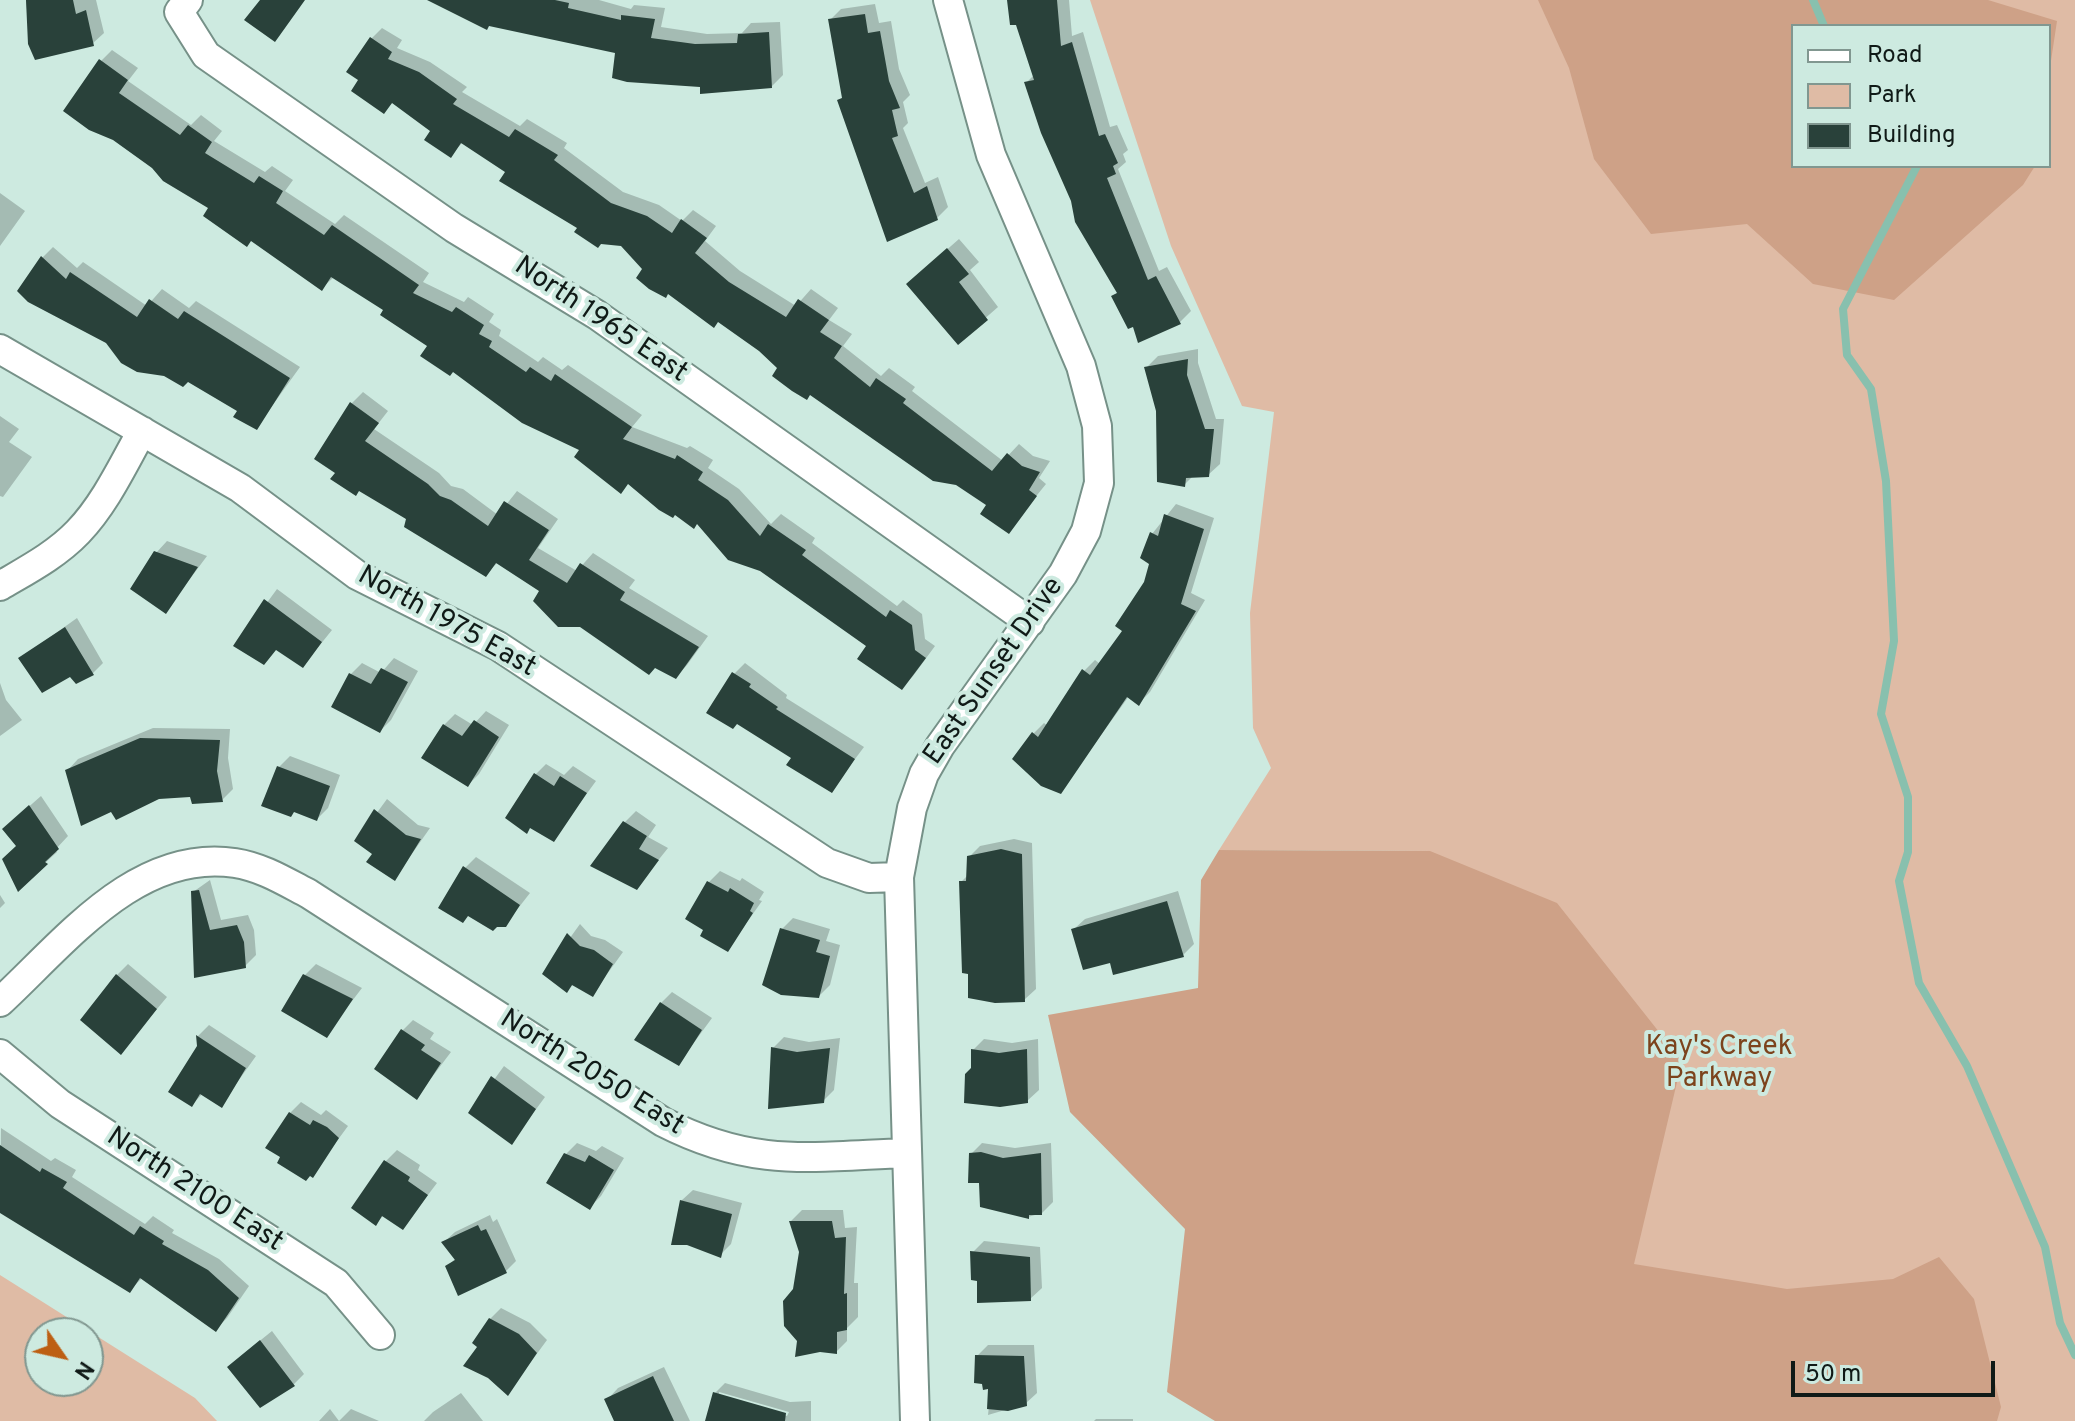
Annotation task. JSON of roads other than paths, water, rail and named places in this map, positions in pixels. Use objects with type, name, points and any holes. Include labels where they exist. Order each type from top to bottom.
[{"type":"street","name":"East Sunset Drive","points":[[915,1421],[899,877],[912,808],[924,774],[940,746],[1030,622],[1086,531],[1099,483],[1097,426],[1081,366],[991,155],[948,0]]},
{"type":"street","name":"North 1965 East","points":[[184,6],[206,55],[454,228],[597,315],[1030,622]]},
{"type":"street","name":"North 1975 East","points":[[0,349],[240,488],[357,575],[498,646],[827,863],[869,878],[899,877]]},
{"type":"street","points":[[0,586],[46,559],[78,532],[103,500],[142,431]]},
{"type":"street","name":"North 2050 East","points":[[0,1002],[124,889],[163,868],[197,863],[235,863],[271,874],[309,894],[663,1122],[704,1143],[738,1153],[784,1158],[905,1153]]},
{"type":"street","name":"North 2100 East","points":[[0,1054],[60,1104],[336,1283],[380,1335]]},
{"type":"waterway","points":[[1813,0],[1823,24]]},
{"type":"waterway","points":[[1916,168],[1843,309],[1847,355],[1871,389],[1886,481],[1894,641],[1881,714],[1908,797],[1908,852],[1899,881],[1919,983],[1967,1066],[2045,1247],[2060,1323],[2075,1355]]},
{"type":"park label","name":"Kay's Creek Parkway","points":[[1719,1064]]}]
